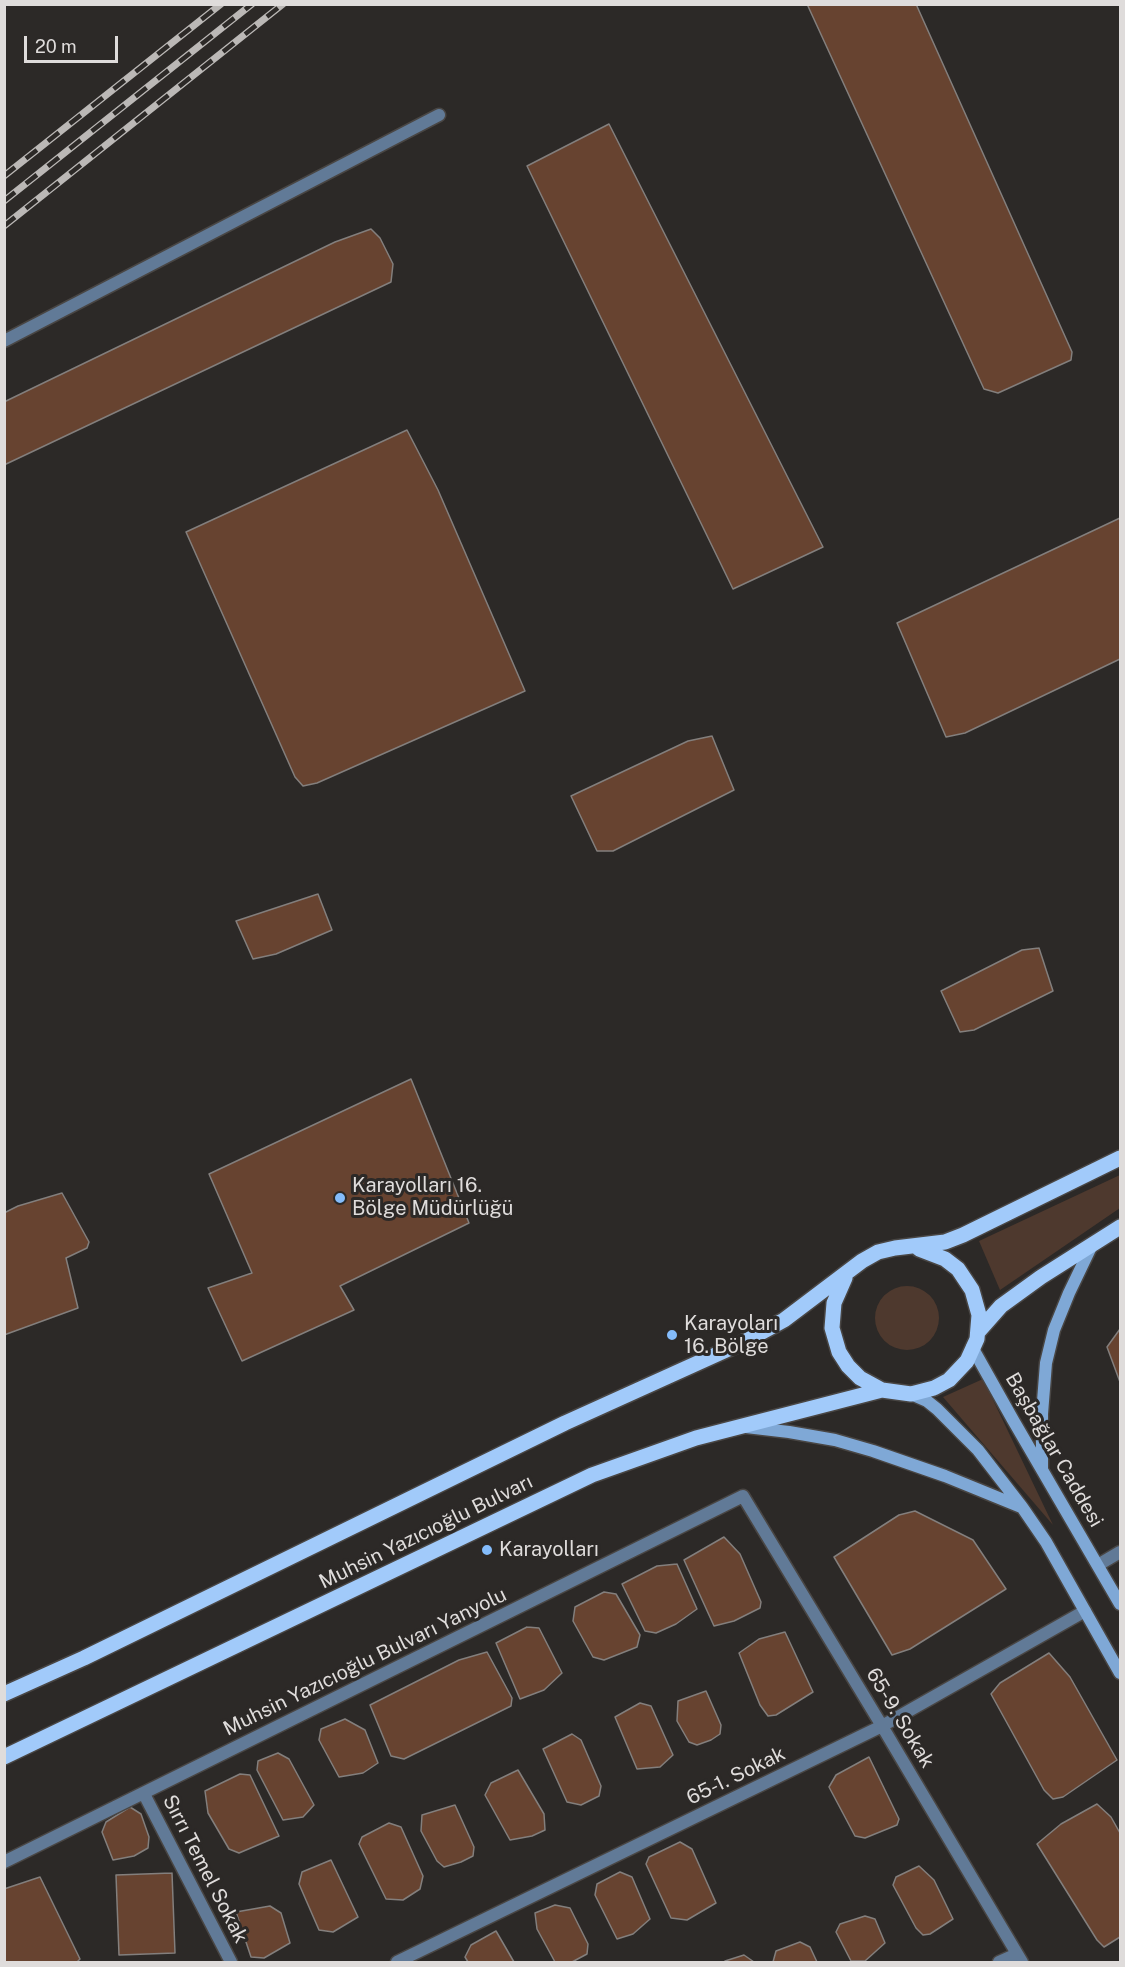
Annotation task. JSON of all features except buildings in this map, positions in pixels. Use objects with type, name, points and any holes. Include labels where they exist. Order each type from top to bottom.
[{"type":"main road","name":"Muhsin Yazıcıoğlu Bulvarı","points":[[4,1694],[84,1658],[565,1423],[744,1342],[784,1320],[878,1252],[945,1242],[1120,1158]]},
{"type":"main road","name":"Muhsin Yazıcıoğlu Bulvarı","points":[[978,1332],[1001,1306],[1041,1277],[1120,1227]]},
{"type":"main road","points":[[1042,1471],[1042,1414],[1046,1363],[1054,1330],[1092,1244]]},
{"type":"main road","name":"Muhsin Yazıcıoğlu Bulvarı","points":[[855,1267],[840,1287],[834,1303],[832,1320],[833,1336],[848,1366],[867,1383],[882,1390],[911,1394],[934,1388],[949,1380],[967,1361],[978,1332],[979,1315],[975,1298],[958,1269],[945,1258],[930,1251],[903,1247]]},
{"type":"main road","name":"Başbağlar Caddesi","points":[[972,1347],[1120,1604]]},
{"type":"main road","name":"Muhsin Yazıcıoğlu Bulvarı","points":[[4,1757],[592,1475],[696,1438],[882,1390]]},
{"type":"main road","points":[[911,1394],[927,1401],[978,1450],[1022,1508],[1046,1542],[1120,1673]]},
{"type":"main road","points":[[738,1426],[789,1432],[844,1443],[945,1476],[1022,1508]]},
{"type":"street","points":[[4,341],[439,115]]},
{"type":"street","name":"65-9. Sokak","points":[[743,1496],[1019,1958]]},
{"type":"street","name":"Muhsin Yazıcıoğlu Bulvarı Yanyolu","points":[[4,1862],[743,1496]]},
{"type":"street","points":[[1098,1565],[1120,1552]]},
{"type":"street","name":"65-1. Sokak","points":[[397,1962],[882,1726],[1085,1611]]},
{"type":"street","name":"Sırrı Temel Sokak","points":[[144,1794],[231,1962]]},
{"type":"street","points":[[999,1962],[1019,1958]]},
{"type":"shaded area","points":[[1120,1175],[1120,1208],[1000,1290],[979,1241]]},
{"type":"shaded area","points":[[901,1286],[913,1286],[930,1295],[937,1306],[939,1318],[937,1330],[930,1341],[913,1350],[901,1350],[889,1345],[880,1336],[875,1324],[875,1312],[880,1300],[889,1291]]},
{"type":"shaded area","points":[[983,1379],[1053,1525],[943,1397]]},
{"type":"railway","points":[[4,176],[221,4]]},
{"type":"railway","points":[[4,201],[252,4]]},
{"type":"railway","points":[[4,226],[283,4]]},
{"type":"place","name":"Karayolları 16. Bölge Müdürlüğü","points":[[340,1198]]},
{"type":"place","name":"Karayoları 16. Bölge","points":[[672,1335]]},
{"type":"place","name":"Karayolları","points":[[487,1550]]}]
